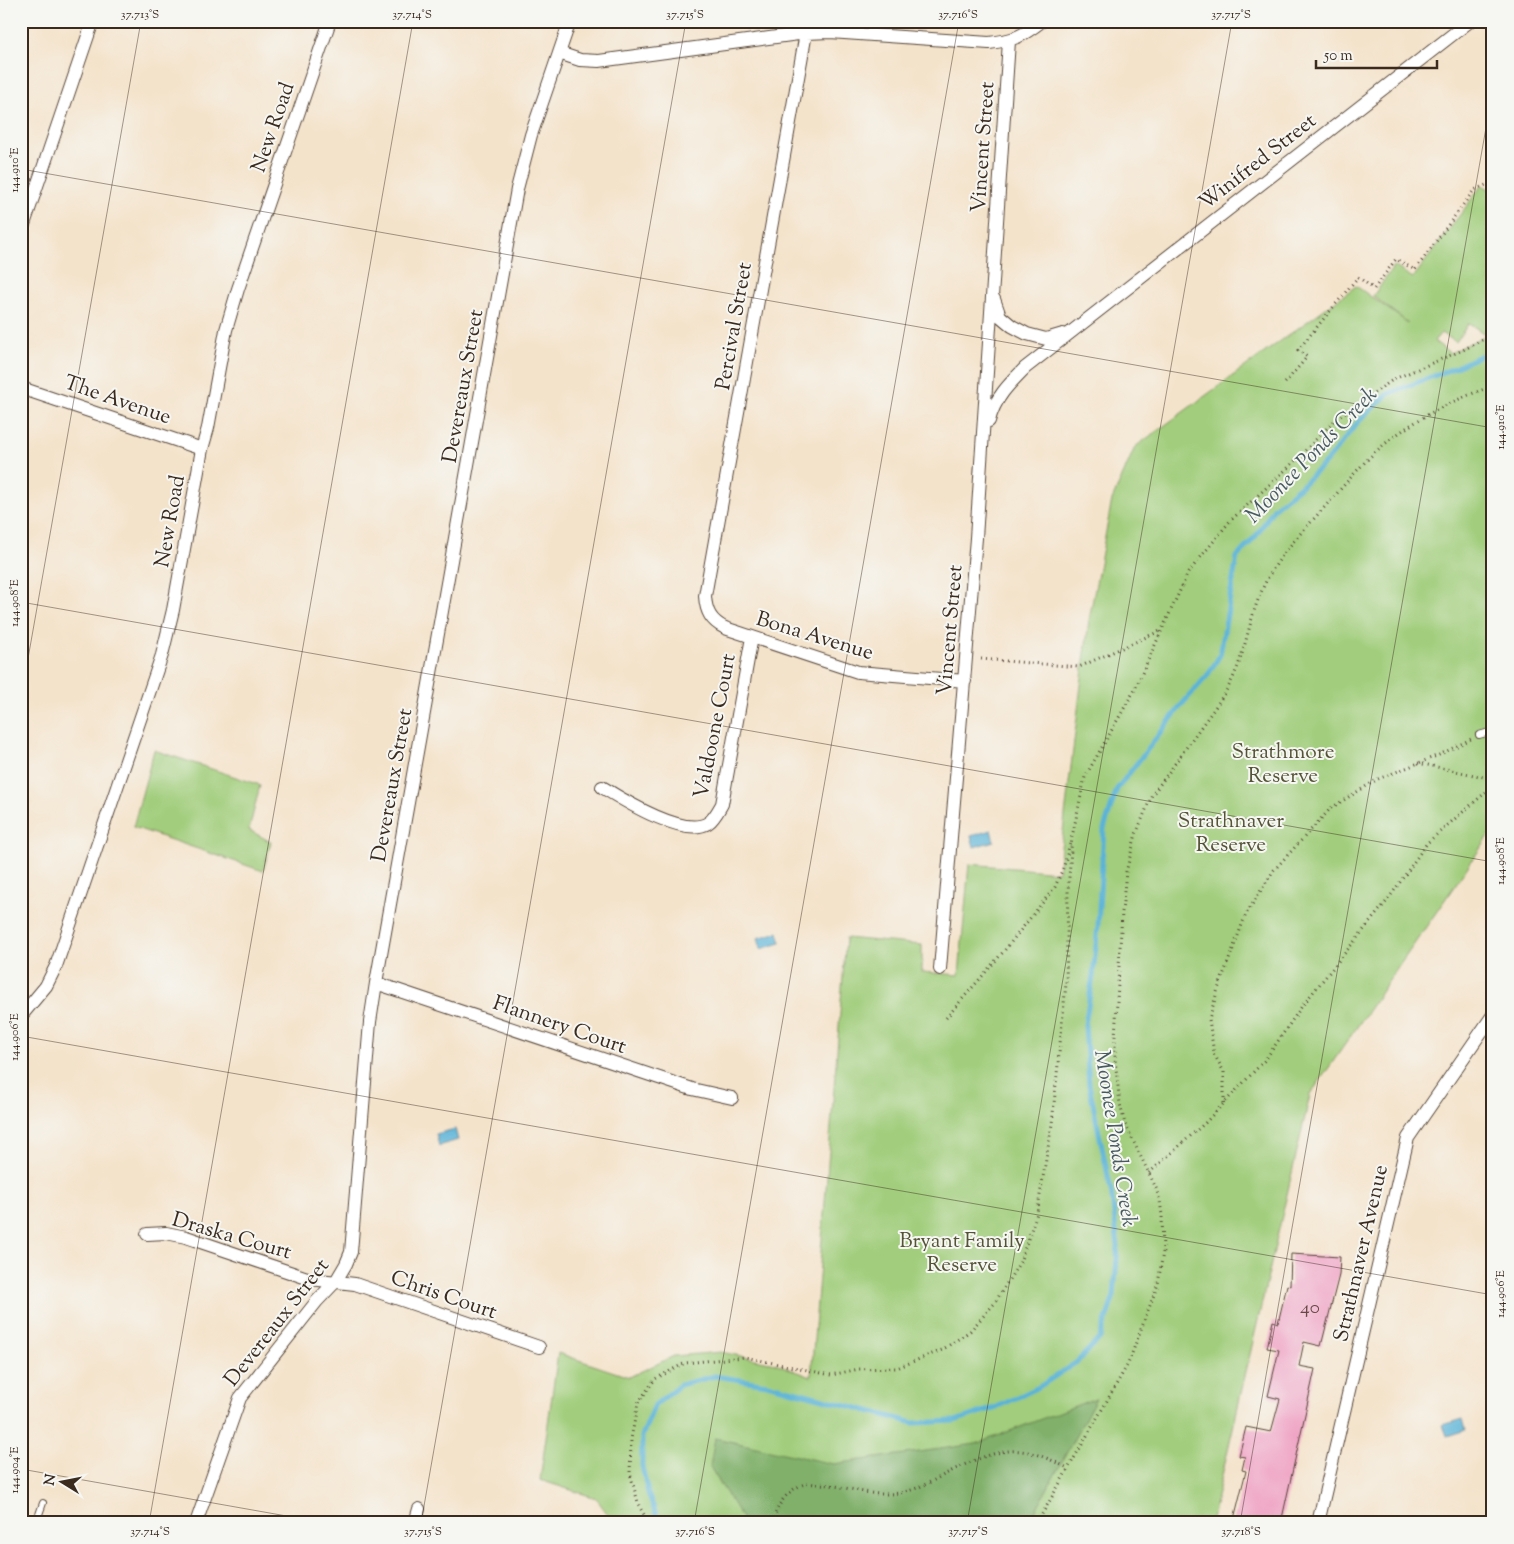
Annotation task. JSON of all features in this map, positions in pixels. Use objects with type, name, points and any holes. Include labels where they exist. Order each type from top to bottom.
[{"type":"street","points":[[21,233],[93,21]]},
{"type":"street","name":"New Road","points":[[21,1016],[46,986],[56,966],[162,655],[174,610],[202,448],[208,428],[226,330],[238,289],[330,21]]},
{"type":"street","name":"Devereaux Street","points":[[196,1523],[240,1398],[317,1301],[336,1281],[351,1252],[370,1022],[376,983],[518,189],[531,135],[570,21]]},
{"type":"street","points":[[560,53],[580,60],[599,61],[806,33],[830,32],[982,43],[1009,41],[1022,37],[1042,21]]},
{"type":"street","name":"Winifred Street","points":[[982,448],[991,410],[998,398],[1025,368],[1470,21]]},
{"type":"street","name":"Percival Street","points":[[716,624],[705,607],[705,596],[806,33]]},
{"type":"street","name":"Vincent Street","points":[[940,969],[965,681],[1009,41]]},
{"type":"street","name":"Vincent Street","points":[[992,294],[1000,316],[1012,326],[1027,334]]},
{"type":"street","name":"Winifred Street","points":[[1027,334],[1046,339],[1070,332]]},
{"type":"street","name":"The Avenue","points":[[21,388],[202,448]]},
{"type":"street","name":"Bona Avenue","points":[[716,624],[858,672],[965,681]]},
{"type":"street","name":"Valdoone Court","points":[[602,787],[634,807],[655,817],[690,826],[700,826],[709,822],[716,815],[722,804],[752,637]]},
{"type":"street","name":"Flannery Court","points":[[376,983],[692,1089],[732,1098]]},
{"type":"street","name":"Strathnaver Avenue","points":[[1318,1523],[1408,1138],[1493,1016]]},
{"type":"street","name":"Draska Court","points":[[147,1234],[166,1233],[186,1237],[310,1279],[336,1281]]},
{"type":"street","name":"Chris Court","points":[[336,1281],[355,1284],[539,1348]]},
{"type":"street","points":[[415,1523],[420,1509]]},
{"type":"lane","points":[[1479,735],[1493,731]]},
{"type":"lane","points":[[36,1523],[42,1503]]},
{"type":"path","points":[[1285,383],[1307,357],[1298,350],[1358,277],[1374,289],[1396,260],[1416,270],[1474,190],[1493,182]]},
{"type":"path","points":[[946,1018],[1004,951],[1055,887],[1064,866],[1085,777],[1134,692],[1188,574],[1230,521],[1291,466],[1335,420],[1394,379],[1463,350],[1493,334]]},
{"type":"path","points":[[1037,1523],[1128,1364],[1158,1284],[1163,1252],[1162,1216],[1156,1188],[1125,1124],[1120,1104],[1116,1068],[1115,1037],[1126,872],[1136,834],[1145,810],[1152,795],[1215,707],[1231,681],[1240,661],[1262,590],[1269,576],[1313,519],[1369,458],[1391,439],[1456,400],[1493,386]]},
{"type":"path","points":[[981,658],[1079,667],[1161,631]]},
{"type":"path","points":[[1224,1103],[1224,1072],[1214,1054],[1209,1019],[1246,914],[1274,870],[1331,808],[1378,779],[1439,755],[1479,735]]},
{"type":"path","points":[[1418,763],[1493,780]]},
{"type":"path","points":[[1149,1174],[1205,1123],[1266,1060],[1302,1006],[1387,901],[1427,843],[1493,786]]},
{"type":"path","points":[[649,1523],[639,1506],[630,1474],[631,1440],[638,1403],[655,1379],[685,1363],[745,1357],[831,1375],[859,1369],[897,1368],[942,1350],[970,1332],[994,1304],[1020,1262],[1037,1212],[1052,1124],[1066,984],[1068,892],[1072,835]]},
{"type":"path","points":[[772,1523],[775,1510],[789,1492],[805,1484],[831,1484],[860,1491],[889,1494],[918,1488],[960,1466],[994,1454],[1020,1450],[1044,1457],[1068,1468]]},
{"type":"green space","name":"Strathmore Reserve","points":[[1482,185],[1493,191],[1493,329],[1489,333],[1493,332],[1493,830],[1310,1095],[1211,1523],[614,1523],[596,1498],[540,1480],[558,1353],[629,1377],[674,1356],[721,1352],[775,1363],[811,1377],[846,938],[922,945],[922,972],[959,975],[969,864],[1058,872],[1089,620],[1112,500],[1135,447],[1356,286],[1408,323],[1373,296],[1394,266],[1413,278]],"holes":[[[1469,323],[1486,335],[1450,353],[1434,341],[1441,333],[1456,342]]]},
{"type":"green space","points":[[154,750],[260,785],[249,830],[271,842],[263,871],[133,827]]},
{"type":"green space","points":[[1096,1398],[1029,1523],[745,1523],[710,1467],[715,1438],[833,1464],[976,1444]]},
{"type":"water","points":[[991,830],[994,841],[974,847],[971,836]]},
{"type":"water","points":[[778,932],[781,943],[761,949],[758,938]]},
{"type":"water","points":[[455,1129],[458,1140],[439,1146],[436,1134]]},
{"type":"water","points":[[1463,1419],[1466,1430],[1447,1436],[1443,1425]]},
{"type":"building","points":[[1291,1254],[1340,1257],[1339,1275],[1321,1346],[1304,1342],[1299,1366],[1315,1369],[1281,1523],[1233,1523],[1246,1471],[1242,1470],[1245,1457],[1239,1456],[1246,1427],[1271,1432],[1280,1399],[1268,1396],[1279,1350],[1267,1348],[1273,1321],[1278,1323],[1287,1285],[1290,1286]]},
{"type":"waterway","name":"Moonee Ponds Creek","points":[[664,1523],[657,1517],[648,1493],[642,1466],[642,1436],[655,1405],[680,1385],[715,1376],[767,1384],[914,1423],[955,1421],[997,1407],[1039,1387],[1077,1362],[1100,1338],[1114,1296],[1118,1246],[1111,1190],[1089,1085],[1085,1025],[1093,976],[1098,925],[1104,829],[1117,789],[1184,702],[1207,676],[1220,655],[1237,557],[1256,536],[1274,508],[1327,461],[1358,422],[1388,394],[1454,368],[1493,350]]},
{"type":"park label","name":"Strathnaver Reserve","points":[[1231,832]]},
{"type":"park label","name":"Bryant Family Reserve","points":[[962,1252]]}]
